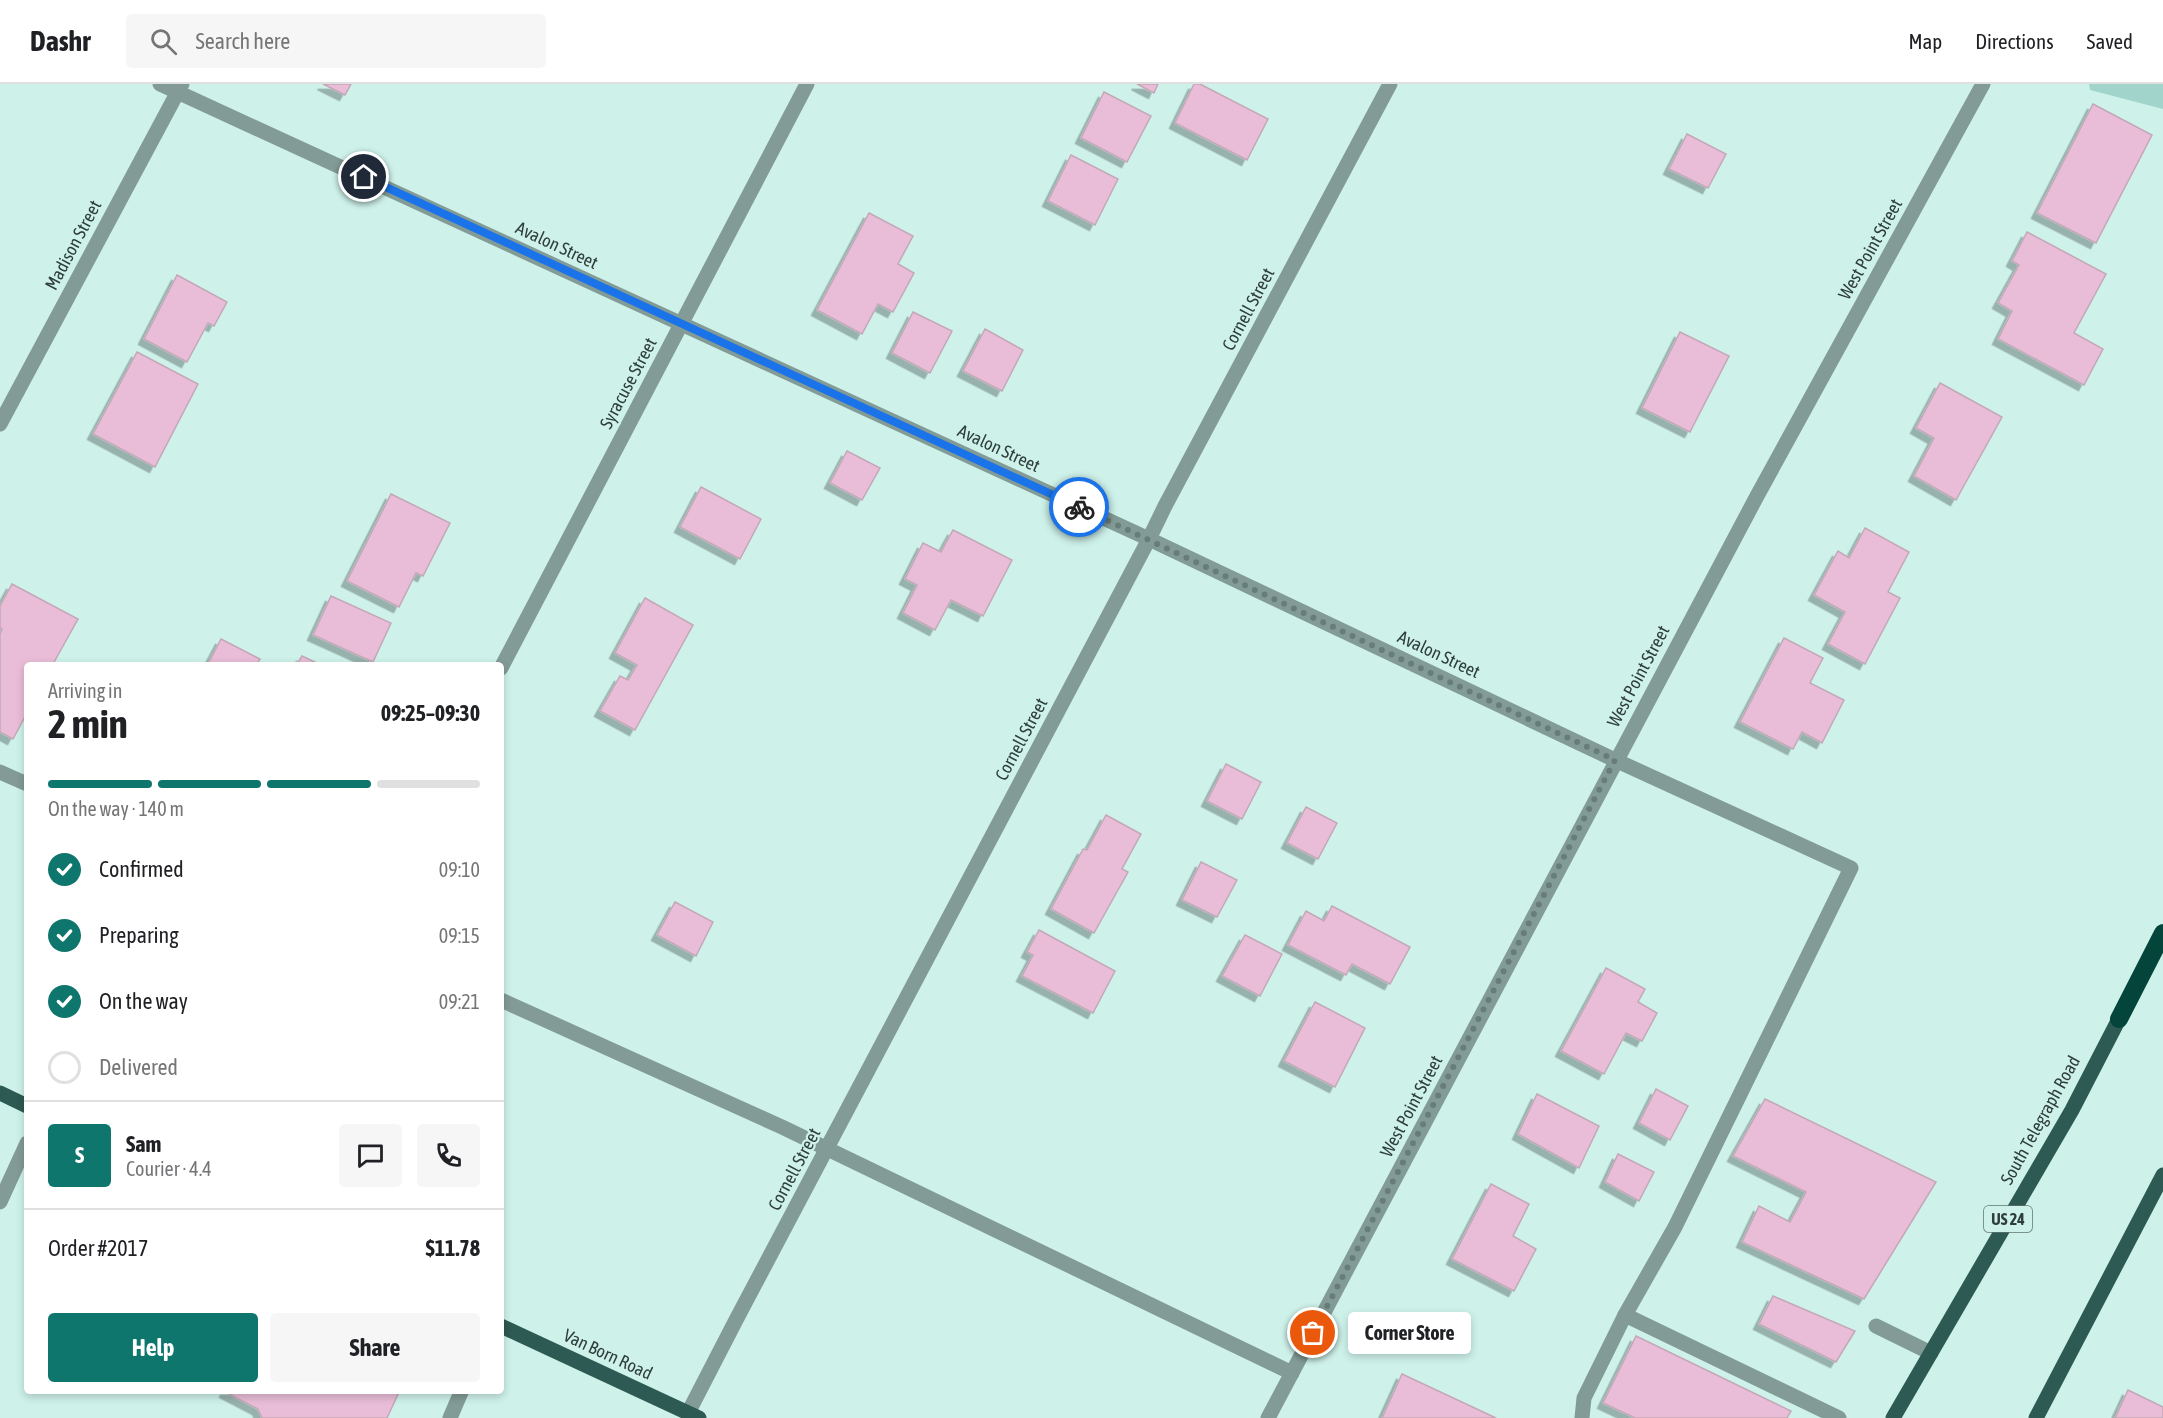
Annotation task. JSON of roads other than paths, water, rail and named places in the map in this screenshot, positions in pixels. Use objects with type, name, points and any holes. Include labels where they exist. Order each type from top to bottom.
[{"type":"highway","points":[[2149,960],[2163,928]]},
{"type":"highway","name":"South Telegraph Road","points":[[2119,1019],[2163,933]]},
{"type":"main road","name":"South Telegraph Road","points":[[1893,1418],[2072,1110],[2119,1019]]},
{"type":"main road","points":[[0,1093],[24,1105]]},
{"type":"main road","points":[[2036,1418],[2163,1175]]},
{"type":"main road","name":"Van Born Road","points":[[504,1327],[694,1416]]},
{"type":"street","name":"Avalon Street","points":[[160,84],[180,88],[1149,539],[1615,760],[1851,868],[1676,1227],[1624,1315]]},
{"type":"street","name":"Syracuse Street","points":[[504,662],[807,84]]},
{"type":"street","name":"Cornell Street","points":[[694,1416],[826,1149],[1149,539],[1170,495],[1390,84]]},
{"type":"street","name":"West Point Street","points":[[1268,1418],[1756,495],[1983,84]]},
{"type":"street","name":"Madison Street","points":[[0,424],[180,88]]},
{"type":"street","points":[[0,772],[24,783]]},
{"type":"street","points":[[504,1001],[782,1127],[1292,1373]]},
{"type":"street","points":[[0,1202],[24,1150]]},
{"type":"street","points":[[1582,1418],[1584,1398],[1624,1315],[1839,1418]]},
{"type":"street","points":[[1876,1326],[1931,1353]]},
{"type":"street","points":[[450,1418],[460,1394]]},
{"type":"place","name":"Corner Store","points":[[1313,1333]]}]
